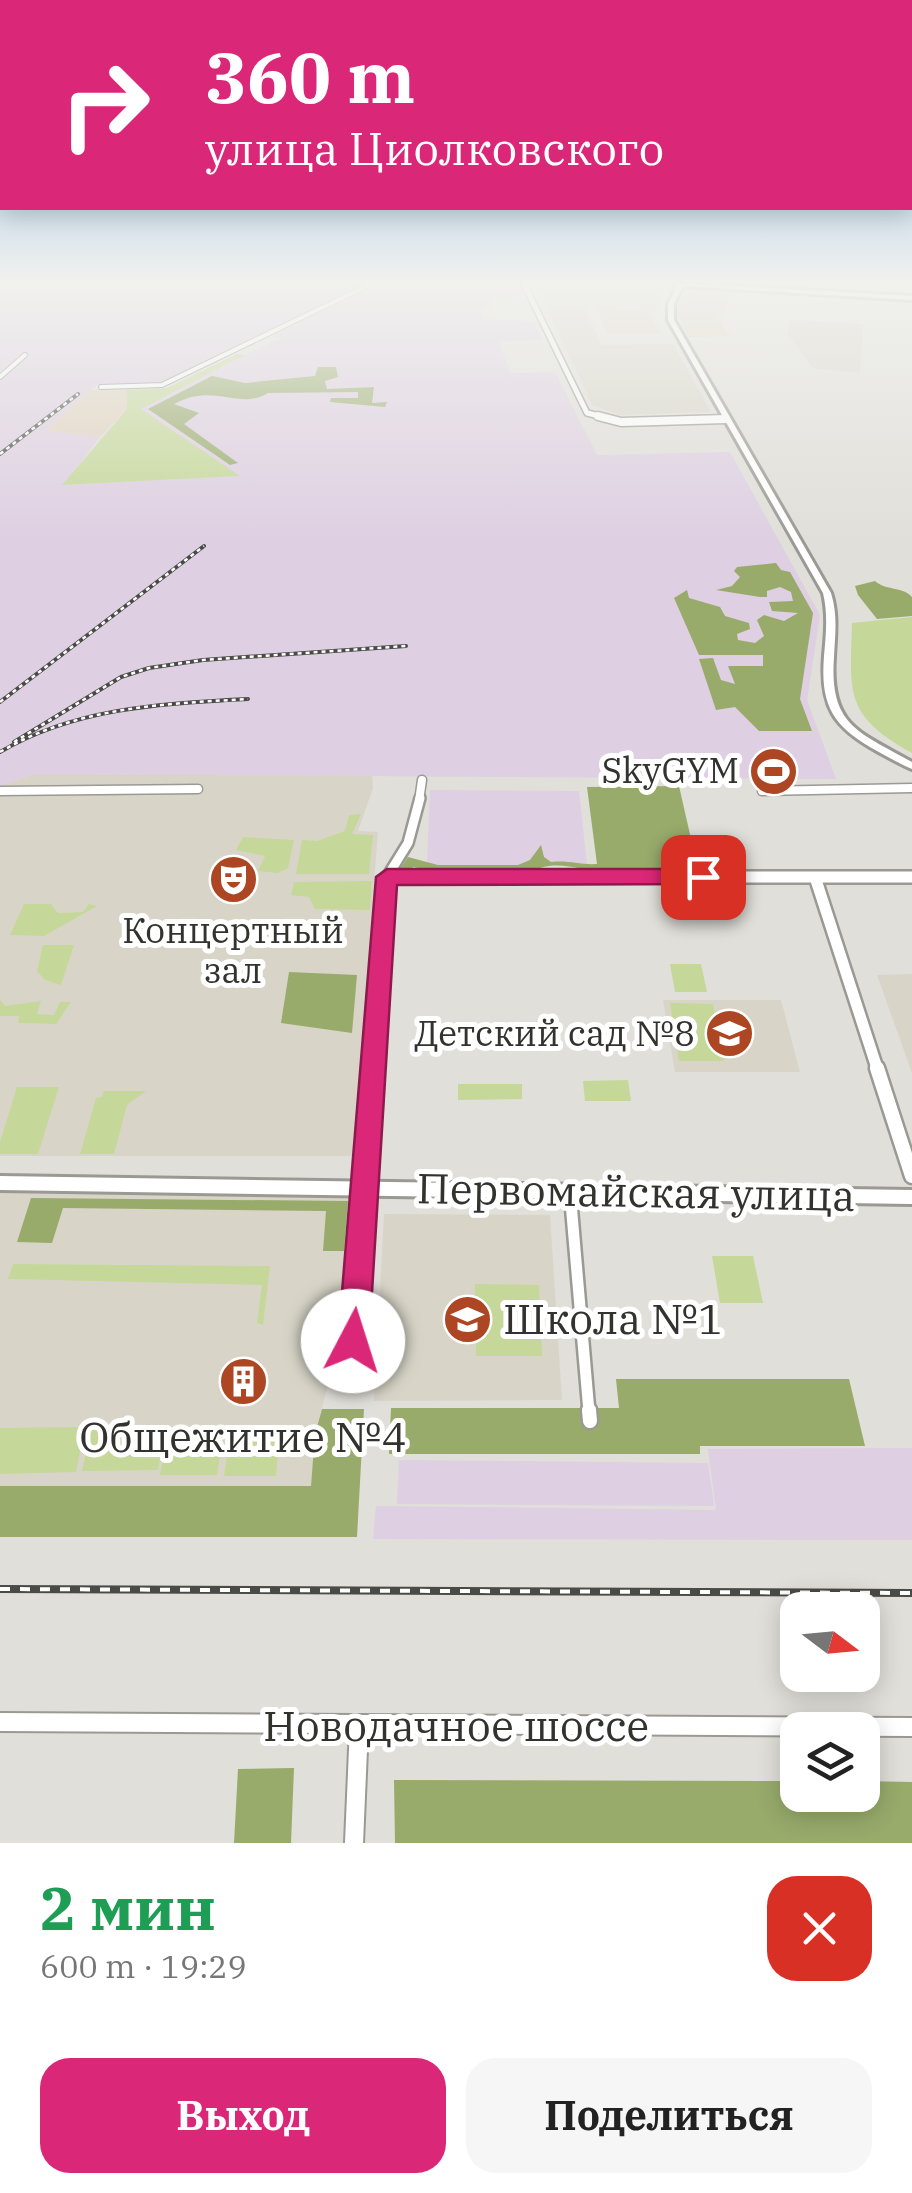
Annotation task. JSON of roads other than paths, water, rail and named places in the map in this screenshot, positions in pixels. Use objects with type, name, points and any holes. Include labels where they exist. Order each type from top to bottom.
[{"type":"main road","points":[[699,370],[830,603],[826,682],[829,705],[854,732],[912,766]]},
{"type":"main road","name":"Первомайская улица","points":[[0,1183],[912,1196]]},
{"type":"street","points":[[101,387],[162,385],[193,370]]},
{"type":"street","points":[[567,370],[588,413],[616,422],[724,415]]},
{"type":"street","points":[[692,420],[734,432]]},
{"type":"street","points":[[353,1341],[387,877],[408,846],[418,822],[422,780]]},
{"type":"street","points":[[762,791],[912,788]]},
{"type":"street","points":[[0,791],[198,789]]},
{"type":"street","points":[[387,877],[912,877]]},
{"type":"street","points":[[815,877],[912,1176]]},
{"type":"street","points":[[570,1190],[590,1420]]},
{"type":"street","name":"Новодачное шоссе","points":[[0,1722],[912,1727]]},
{"type":"street","points":[[354,1843],[358,1726]]},
{"type":"railway","points":[[0,454],[78,394]]},
{"type":"railway","points":[[0,702],[204,546]]},
{"type":"railway","points":[[14,742],[121,677],[149,668],[203,660],[406,646]]},
{"type":"railway","points":[[0,752],[59,725],[120,710],[248,699]]},
{"type":"railway","points":[[0,1589],[912,1593]]},
{"type":"place","name":"SkyGYM","points":[[774,771]]},
{"type":"place","name":"Концертный зал","points":[[233,879]]},
{"type":"place","name":"Детский сад №8","points":[[730,1034]]},
{"type":"place","name":"Школа №1","points":[[468,1319]]},
{"type":"place","name":"Общежитие №4","points":[[243,1381]]}]
